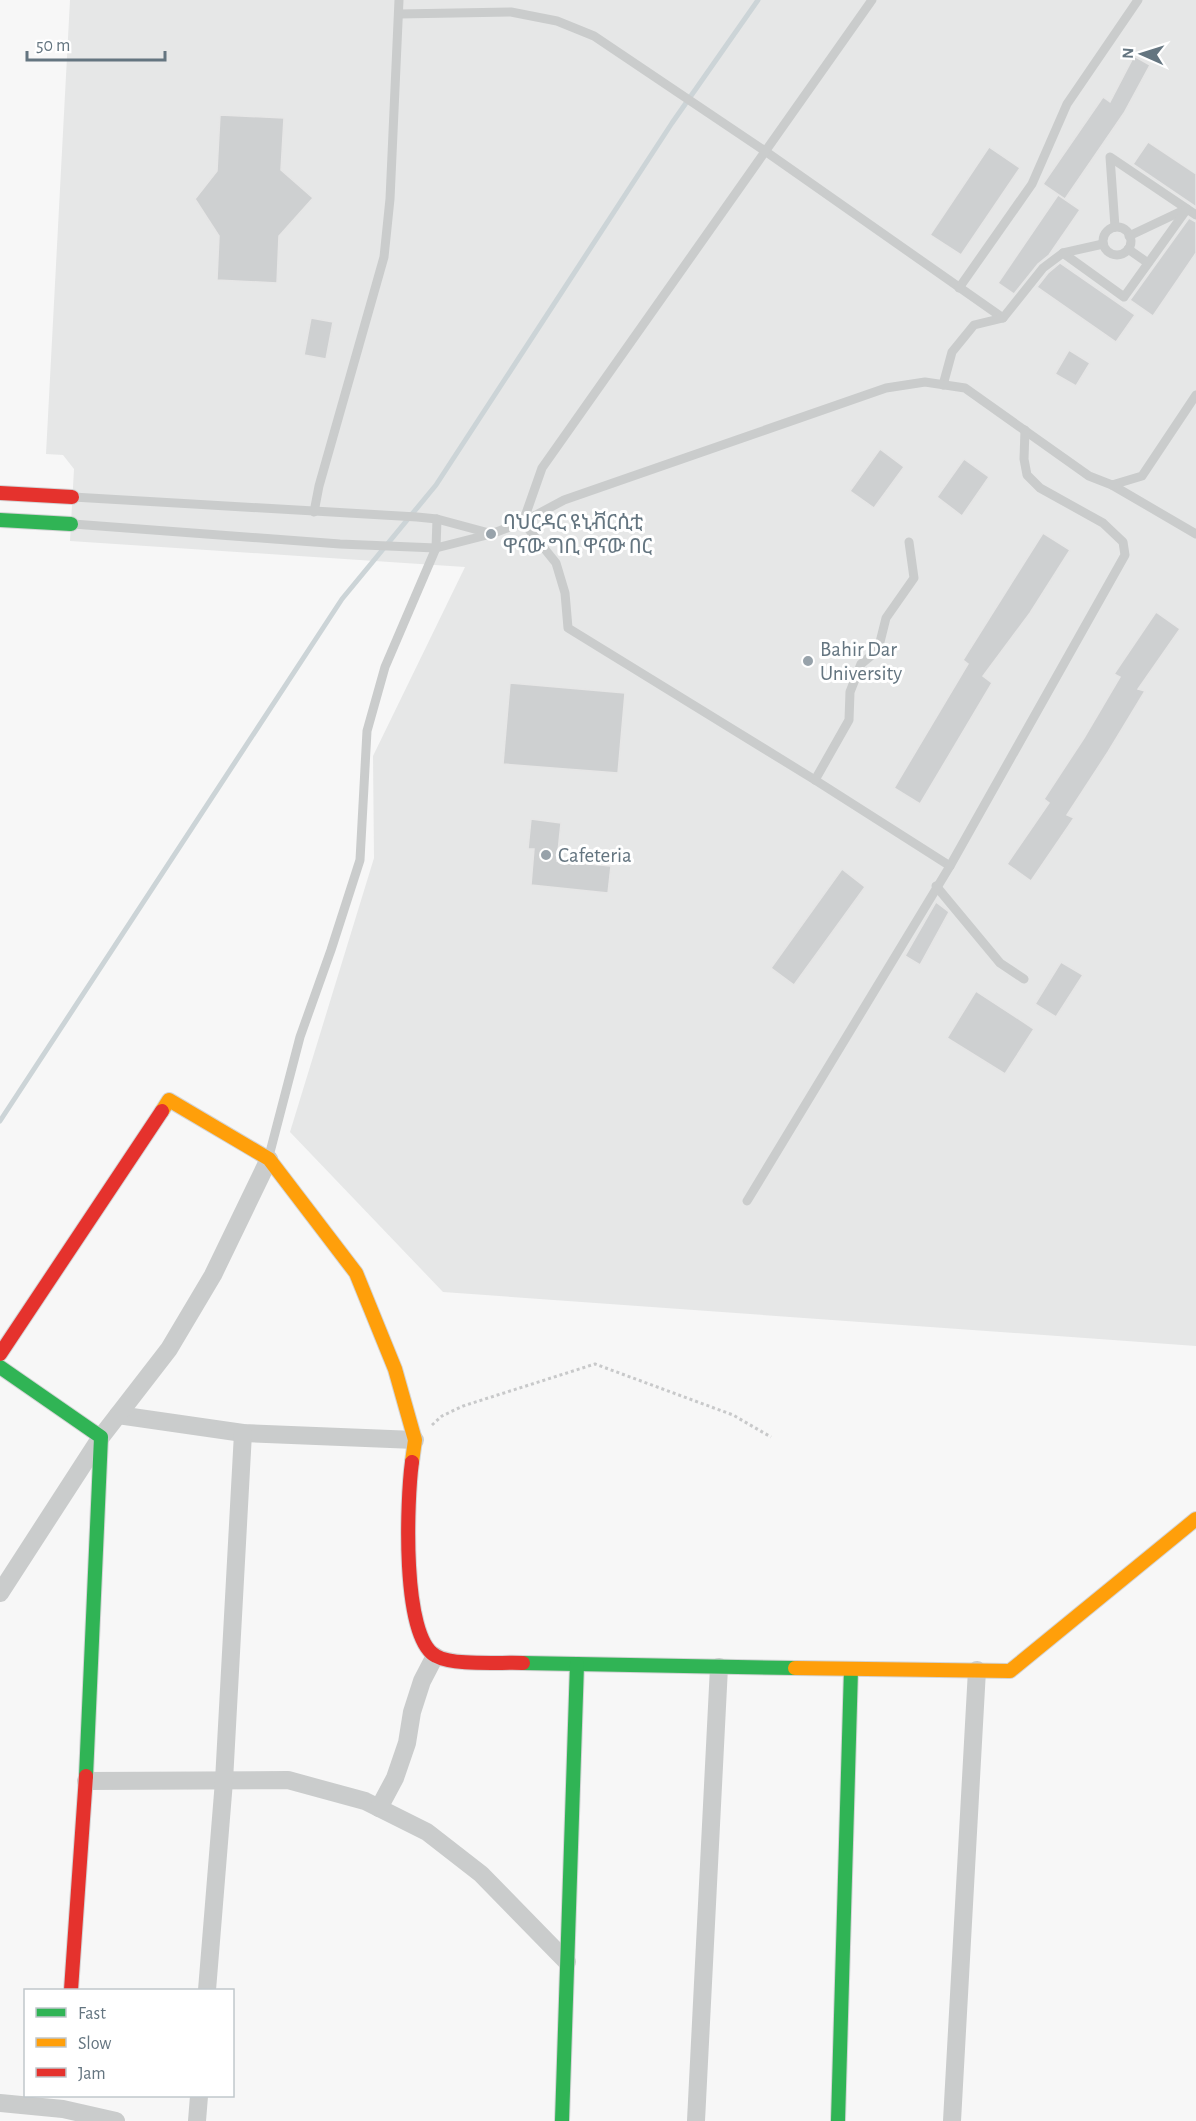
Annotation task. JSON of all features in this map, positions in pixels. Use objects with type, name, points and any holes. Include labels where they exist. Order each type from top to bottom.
[{"type":"street","points":[[0,493],[72,497]]},
{"type":"street","points":[[0,520],[71,524]]},
{"type":"street","points":[[0,1354],[169,1100],[268,1159],[356,1273],[395,1369],[415,1440],[409,1483],[409,1561],[415,1623],[423,1644],[435,1656],[452,1661],[1010,1671],[1196,1519]]},
{"type":"street","points":[[0,1593],[102,1437],[169,1349],[213,1275],[268,1159]]},
{"type":"street","points":[[0,1367],[102,1437]]},
{"type":"street","points":[[118,1415],[243,1433],[415,1440]]},
{"type":"street","points":[[207,1989],[224,1780],[243,1433]]},
{"type":"street","points":[[71,1989],[86,1781],[102,1437]]},
{"type":"street","points":[[379,1808],[394,1778],[407,1743],[412,1712],[422,1681],[435,1656]]},
{"type":"street","points":[[562,2121],[577,1664]]},
{"type":"street","points":[[696,2121],[719,1667]]},
{"type":"street","points":[[838,2121],[851,1669]]},
{"type":"street","points":[[952,2121],[977,1670]]},
{"type":"street","points":[[86,1781],[288,1780],[365,1801],[427,1832],[481,1874],[567,1962]]},
{"type":"street","points":[[197,2121],[199,2097]]},
{"type":"street","points":[[0,2103],[63,2102],[116,2121]]},
{"type":"lane","points":[[314,512],[319,486],[384,257],[390,199],[399,0]]},
{"type":"lane","points":[[523,522],[542,468],[872,0]]},
{"type":"lane","points":[[959,288],[1032,184],[1067,104],[1138,0]]},
{"type":"lane","points":[[399,14],[511,12],[557,21],[594,36],[765,151],[1003,318]]},
{"type":"lane","points":[[1115,227],[1110,157],[1196,215]]},
{"type":"lane","points":[[1129,236],[1187,208]]},
{"type":"lane","points":[[1063,253],[1124,297],[1187,208]]},
{"type":"lane","points":[[1115,227],[1124,229],[1131,240],[1128,249],[1121,254],[1112,254],[1103,244],[1105,235],[1115,227]]},
{"type":"lane","points":[[943,385],[952,352],[974,325],[1003,318],[1043,268],[1063,253],[1103,244]]},
{"type":"lane","points":[[1128,249],[1148,263]]},
{"type":"lane","points":[[71,524],[340,544],[436,548],[491,534],[523,522],[564,500],[885,388],[925,382],[965,388],[1089,476],[1112,485],[1196,534]]},
{"type":"lane","points":[[1112,485],[1142,476],[1196,395]]},
{"type":"lane","points":[[747,1201],[950,866],[1125,555],[1123,542],[1103,523],[1040,488],[1027,475],[1024,459],[1025,430]]},
{"type":"lane","points":[[72,497],[417,517],[437,519],[491,534]]},
{"type":"lane","points":[[268,1159],[300,1036],[360,860],[367,731],[385,667],[436,548],[437,519]]},
{"type":"lane","points":[[523,522],[556,563],[565,593],[568,628],[950,866]]},
{"type":"lane","points":[[815,780],[849,720],[850,692],[861,664],[878,650],[886,618],[914,579],[909,542]]},
{"type":"lane","points":[[936,886],[1000,963],[1024,979]]},
{"type":"path","points":[[415,1440],[442,1416],[463,1406],[595,1364],[733,1415],[771,1437]]},
{"type":"shaded area","name":"Bahir Dar University","points":[[70,0],[1196,0],[1196,1346],[443,1292],[290,1132],[374,858],[373,756],[465,567],[70,541],[74,469],[63,455],[46,454]]},
{"type":"building","points":[[1134,56],[1150,65],[1124,113],[1065,199],[1043,184],[1103,97],[1110,102]]},
{"type":"building","points":[[220,115],[284,118],[281,170],[313,198],[279,236],[277,283],[217,280],[219,236],[195,199],[217,171]]},
{"type":"building","points":[[1148,142],[1196,174],[1196,207],[1133,164]]},
{"type":"building","points":[[989,147],[1020,168],[961,255],[930,235]]},
{"type":"building","points":[[1058,195],[1080,210],[1049,255],[1038,264],[1014,294],[998,283]]},
{"type":"building","points":[[1189,218],[1196,222],[1196,253],[1153,316],[1130,300]]},
{"type":"building","points":[[1060,263],[1135,315],[1116,342],[1037,287]]},
{"type":"building","points":[[311,318],[333,322],[326,359],[304,355]]},
{"type":"building","points":[[1069,350],[1090,363],[1076,386],[1055,374]]},
{"type":"building","points":[[880,449],[904,467],[874,508],[850,491]]},
{"type":"building","points":[[964,459],[989,477],[962,516],[937,497]]},
{"type":"building","points":[[1043,533],[1070,550],[1030,613],[983,676],[992,683],[920,804],[894,788],[968,664],[963,660]]},
{"type":"building","points":[[1156,612],[1180,629],[1138,689],[1145,691],[1067,815],[1074,818],[1031,881],[1007,864],[1049,803],[1044,799],[1120,677],[1114,674]]},
{"type":"building","points":[[510,683],[625,693],[618,773],[503,764]]},
{"type":"building","name":"Cafeteria","points":[[531,819],[561,823],[557,861],[611,866],[608,893],[531,885],[534,849],[528,849]]},
{"type":"building","points":[[842,869],[865,887],[794,985],[771,968]]},
{"type":"building","points":[[936,902],[949,912],[920,965],[905,956]]},
{"type":"building","points":[[1061,962],[1083,975],[1056,1017],[1035,1004]]},
{"type":"building","points":[[976,991],[1034,1029],[1005,1074],[947,1038]]},
{"type":"waterway","points":[[0,1121],[342,599],[436,485],[672,123],[758,0]]},
{"type":"traffic: fast","points":[[0,520],[71,524]]},
{"type":"traffic: fast","points":[[0,1367],[101,1437],[86,1776]]},
{"type":"traffic: fast","points":[[523,1663],[795,1668]]},
{"type":"traffic: fast","points":[[562,2121],[577,1664]]},
{"type":"traffic: fast","points":[[838,2121],[851,1669]]},
{"type":"traffic: slow","points":[[162,1111],[169,1100],[269,1159],[356,1273],[395,1369],[415,1440],[412,1462]]},
{"type":"traffic: slow","points":[[795,1668],[1010,1671],[1196,1519]]},
{"type":"traffic: jam","points":[[0,493],[72,497]]},
{"type":"traffic: jam","points":[[0,1354],[162,1111]]},
{"type":"traffic: jam","points":[[412,1462],[408,1534],[409,1566],[417,1623],[425,1644],[436,1656],[454,1661],[523,1663]]},
{"type":"traffic: jam","points":[[71,1989],[86,1776]]},
{"type":"place","name":"ባህርዳር ዩኒቭርሲቲ ዋናው ግቢ ዋናው በር","points":[[491,534]]},
{"type":"place","name":"Bahir Dar University","points":[[808,661]]},
{"type":"place","name":"Cafeteria","points":[[546,855]]}]
